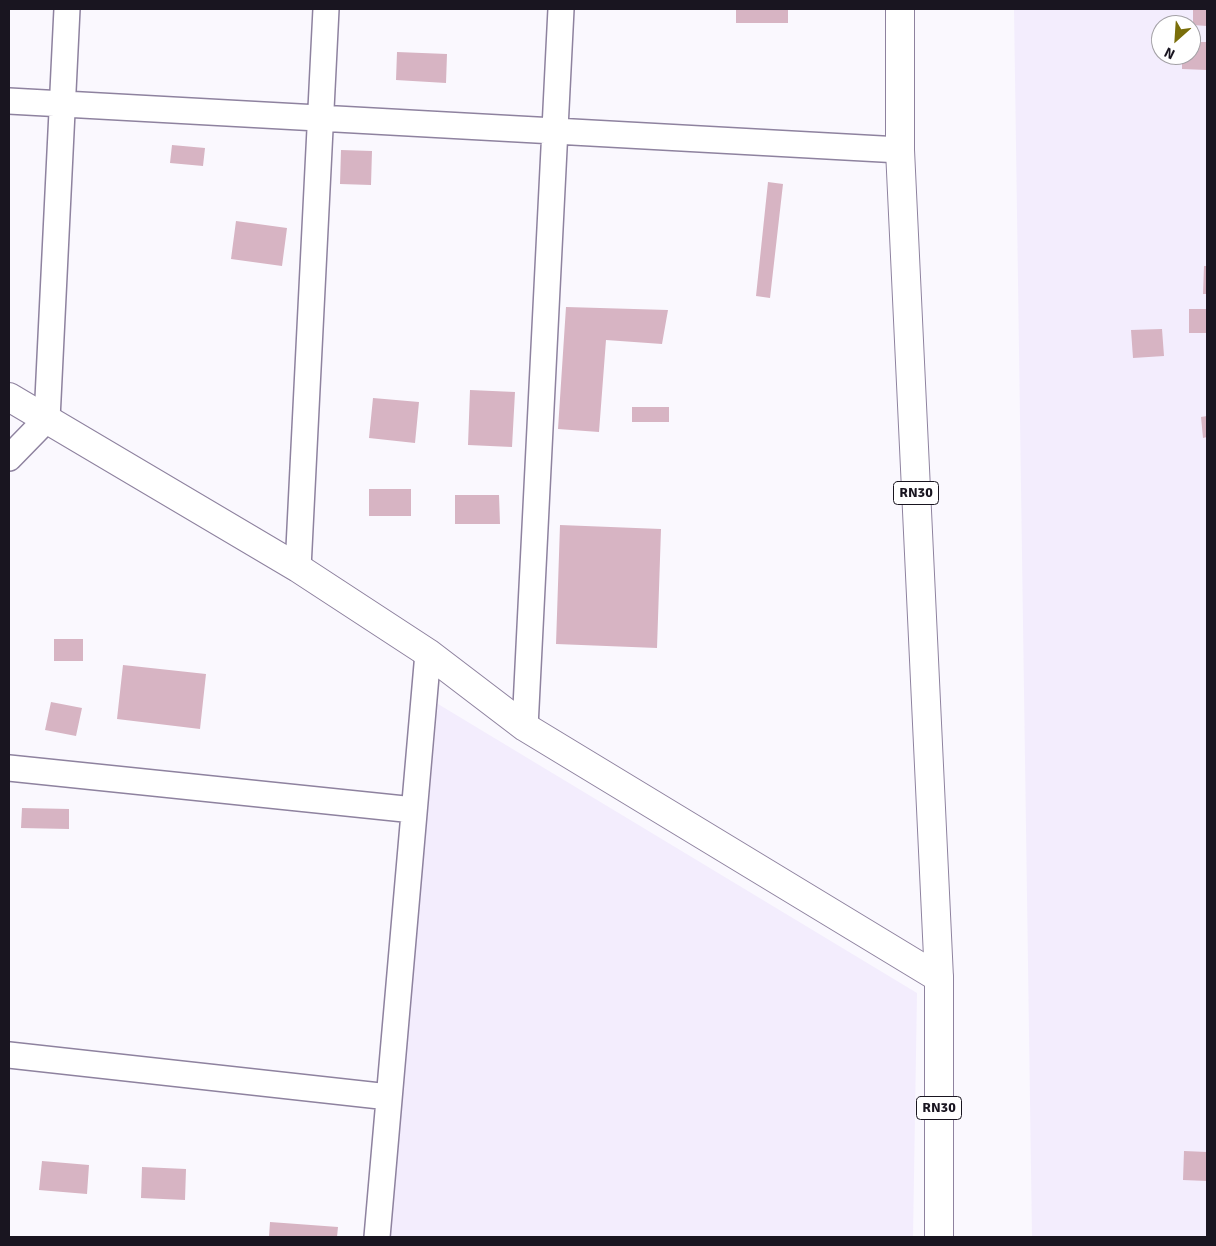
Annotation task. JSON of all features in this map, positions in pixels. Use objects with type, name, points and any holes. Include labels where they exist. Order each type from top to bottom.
[{"type":"main road","name":"RN30","points":[[900,9],[900,150],[939,978],[939,1237]]},
{"type":"main road","points":[[9,396],[298,568],[428,653],[525,726],[939,978]]},
{"type":"street","points":[[9,458],[46,419],[67,9]]},
{"type":"street","points":[[298,568],[326,9]]},
{"type":"street","points":[[525,726],[561,9]]},
{"type":"street","points":[[9,101],[900,150]]},
{"type":"street","points":[[376,1237],[428,653]]},
{"type":"street","points":[[9,768],[414,810]]},
{"type":"street","points":[[9,1055],[389,1097]]},
{"type":"shaded area","points":[[1014,9],[1207,9],[1207,1237],[1032,1237]]},
{"type":"shaded area","points":[[438,704],[917,993],[913,1237],[388,1237]]},
{"type":"building","points":[[736,9],[788,9],[788,23],[736,23]]},
{"type":"building","points":[[1193,9],[1207,9],[1207,26],[1201,26],[1201,15],[1193,15]]},
{"type":"building","points":[[1201,42],[1207,42],[1207,70],[1182,69],[1182,65],[1201,65]]},
{"type":"building","points":[[397,52],[447,54],[446,83],[396,80]]},
{"type":"building","points":[[172,145],[205,148],[203,166],[170,163]]},
{"type":"building","points":[[341,150],[372,151],[371,185],[340,184]]},
{"type":"building","points":[[768,182],[783,184],[770,298],[756,296]]},
{"type":"building","points":[[236,221],[287,228],[282,266],[231,259]]},
{"type":"building","points":[[1204,266],[1207,266],[1207,294],[1203,294]]},
{"type":"building","points":[[566,307],[668,310],[662,344],[606,340],[599,432],[558,429]]},
{"type":"building","points":[[1189,309],[1207,309],[1207,333],[1189,333]]},
{"type":"building","points":[[1162,329],[1164,356],[1133,358],[1131,330]]},
{"type":"building","points":[[470,390],[515,392],[512,447],[468,445]]},
{"type":"building","points":[[373,398],[419,402],[415,443],[369,438]]},
{"type":"building","points":[[632,407],[669,407],[669,422],[632,422]]},
{"type":"building","points":[[1207,416],[1207,437],[1203,438],[1201,417]]},
{"type":"building","points":[[369,489],[411,489],[411,516],[369,516]]},
{"type":"building","points":[[455,495],[499,495],[500,524],[455,524]]},
{"type":"building","points":[[560,525],[661,529],[657,648],[556,644]]},
{"type":"building","points":[[54,639],[83,639],[83,661],[54,661]]},
{"type":"building","points":[[123,665],[206,674],[200,729],[117,719]]},
{"type":"building","points":[[51,702],[82,708],[76,736],[45,730]]},
{"type":"building","points":[[22,808],[69,809],[69,829],[21,828]]},
{"type":"building","points":[[1184,1151],[1207,1152],[1207,1181],[1183,1180]]},
{"type":"building","points":[[42,1161],[89,1165],[87,1194],[39,1190]]},
{"type":"building","points":[[142,1167],[186,1169],[185,1200],[141,1198]]},
{"type":"building","points":[[270,1222],[338,1227],[337,1237],[269,1237]]}]
